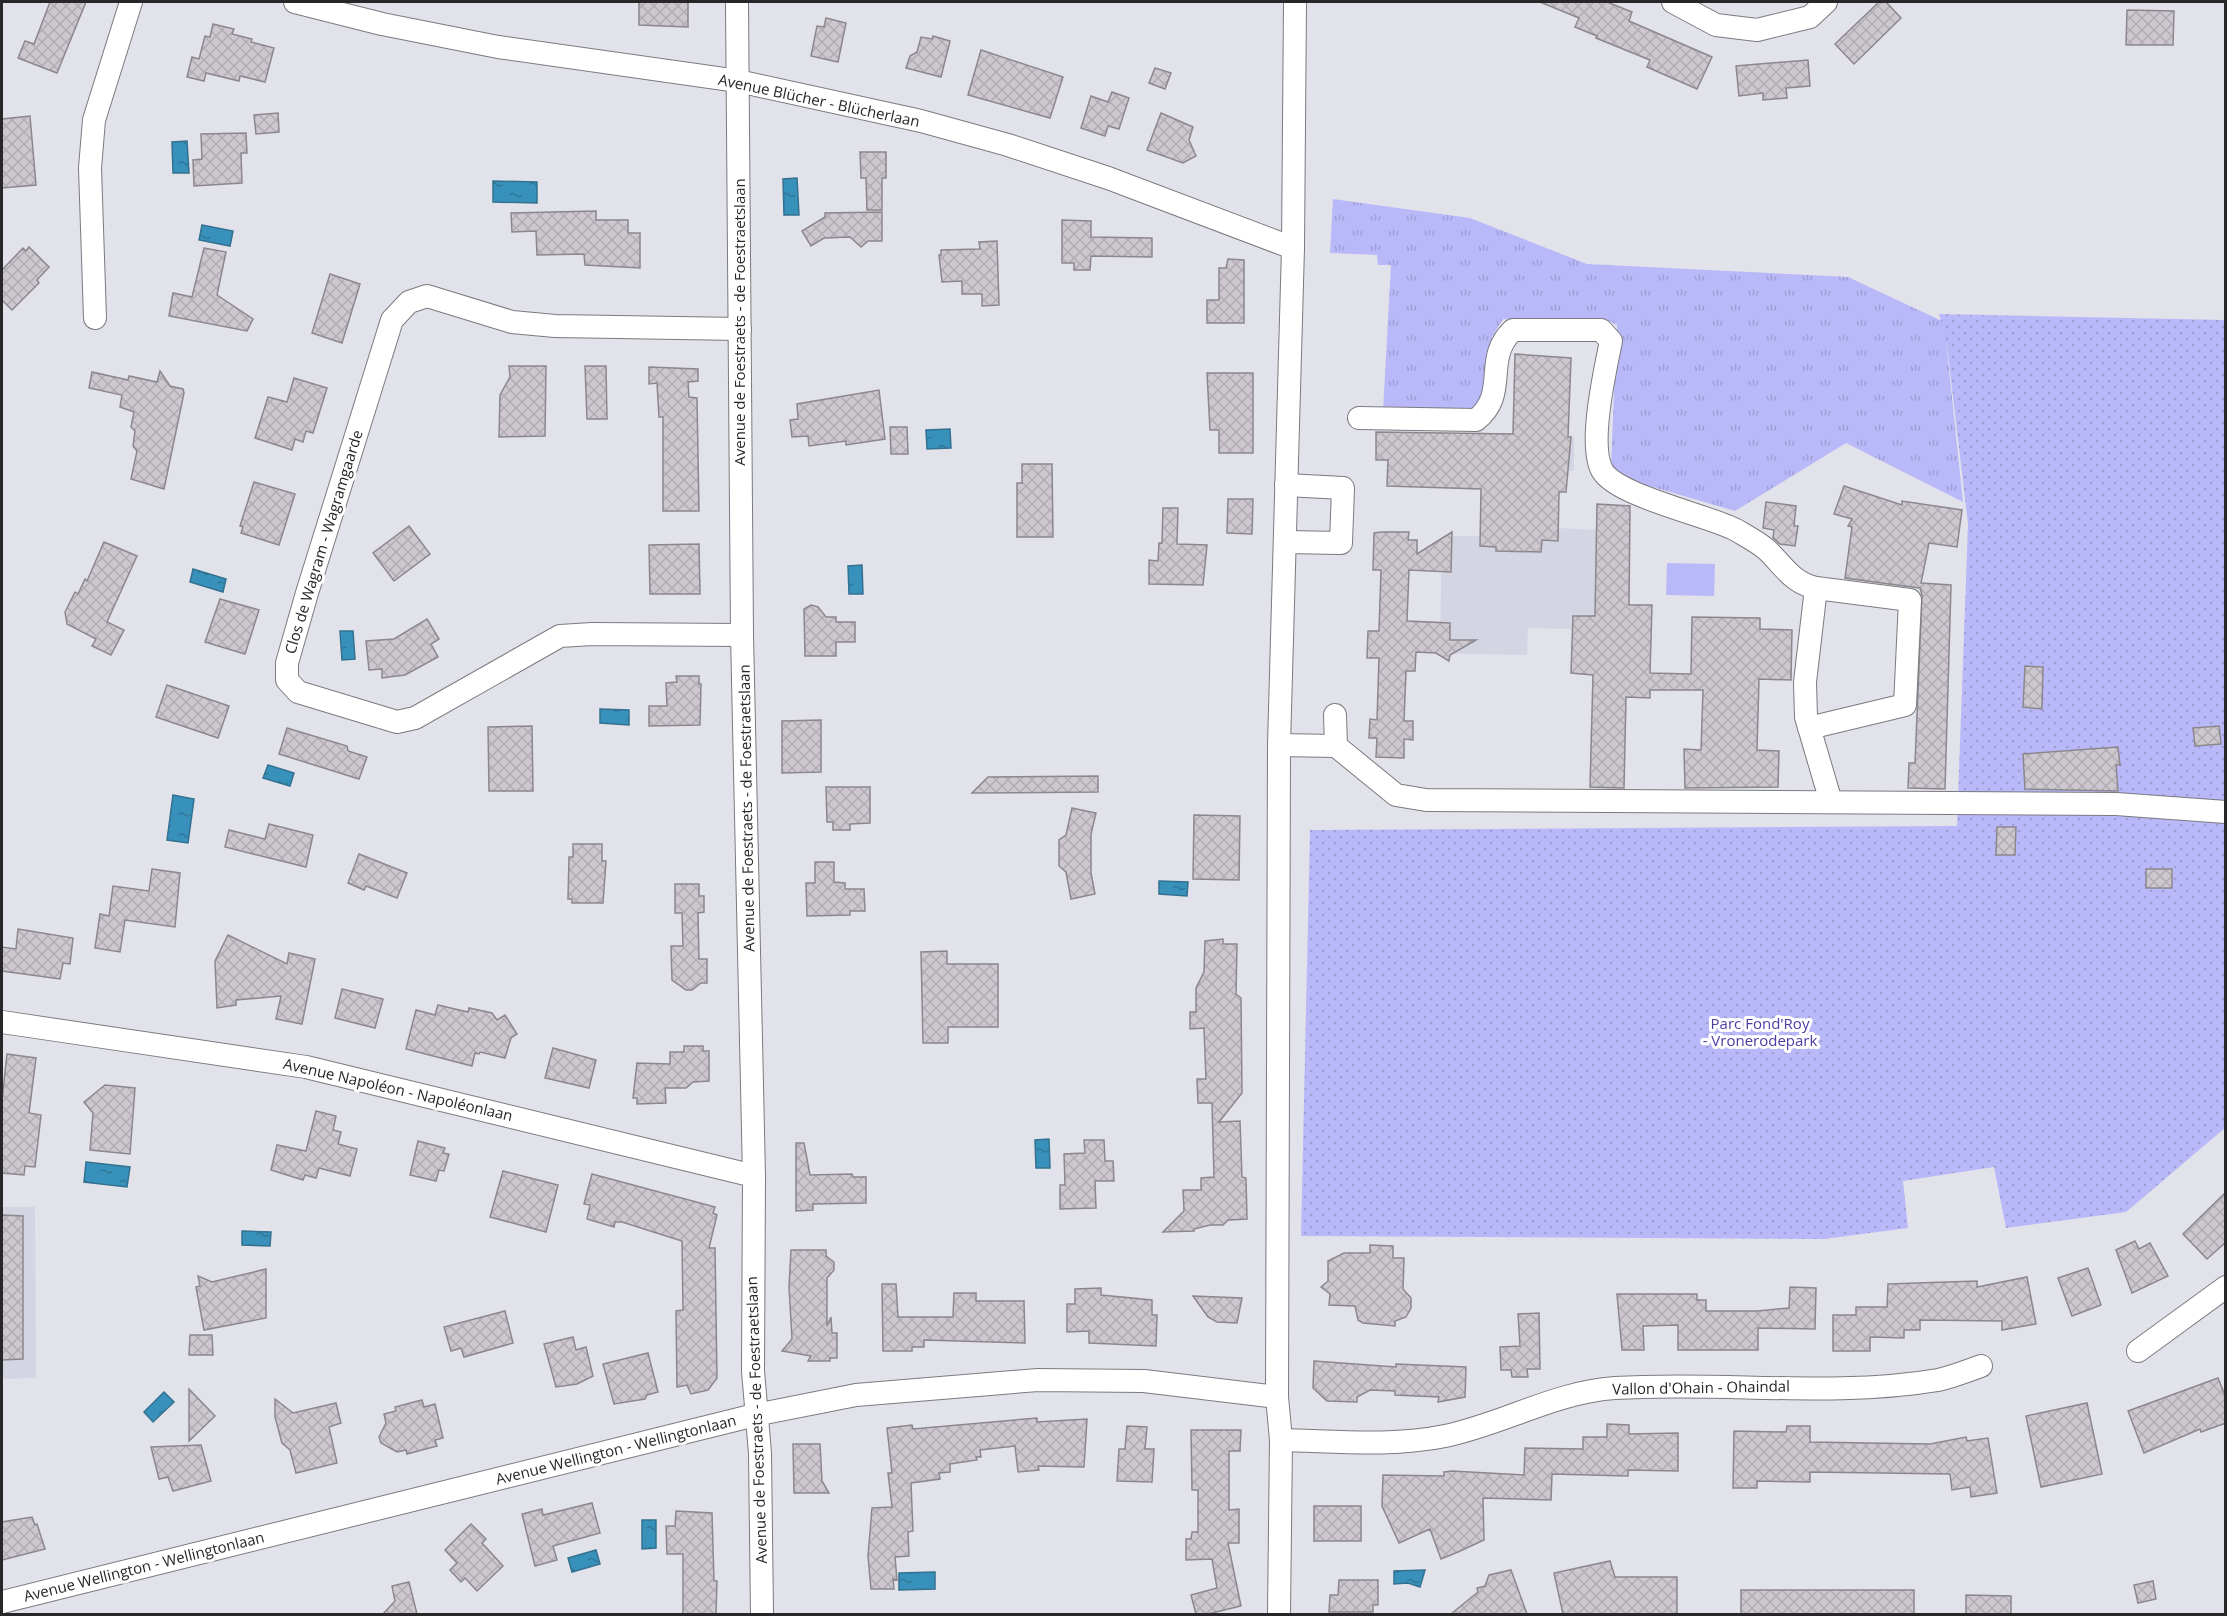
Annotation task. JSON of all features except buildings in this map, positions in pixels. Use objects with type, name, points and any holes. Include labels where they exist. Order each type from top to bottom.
[{"type":"street","points":[[95,318],[90,168],[94,120],[131,2]]},
{"type":"street","name":"Avenue Blücher - Blücherlaan","points":[[295,2],[382,24],[498,47],[738,81],[921,121],[1008,145],[1108,178],[1293,248]]},
{"type":"street","name":"Avenue de Foestraets - de Foestraetslaan","points":[[737,2],[742,635],[754,1176],[753,1371],[760,1452],[762,1614]]},
{"type":"street","points":[[1279,1614],[1281,1440],[1277,1397],[1279,745],[1293,248],[1295,2]]},
{"type":"street","points":[[1673,2],[1716,25],[1756,30],[1810,17],[1826,2]]},
{"type":"street","name":"Clos de Wagram - Wagramgaarde","points":[[740,329],[555,326],[512,322],[427,296],[409,302],[392,320],[307,593],[287,663],[287,680],[298,692],[397,722],[415,718],[560,636],[592,634],[742,635]]},
{"type":"street","points":[[1359,418],[1476,420],[1489,410],[1494,395],[1498,351],[1502,340],[1512,330],[1601,330],[1611,341],[1601,396],[1598,448],[1601,469],[1618,486],[1734,529],[1765,548],[1801,585],[1910,600],[1905,705],[1809,728]]},
{"type":"street","points":[[1285,542],[1341,548],[1343,478],[1286,485]]},
{"type":"street","points":[[1816,588],[1805,682],[1806,717],[1831,802]]},
{"type":"street","points":[[1335,715],[1335,746]]},
{"type":"street","points":[[1279,745],[1335,746],[1396,795],[1426,800],[1530,790],[1831,802],[2116,804],[2226,812]]},
{"type":"street","name":"Avenue Napoléon - Napoléonlaan","points":[[2,1022],[306,1067],[754,1176]]},
{"type":"street","points":[[2138,1351],[2226,1287]]},
{"type":"street","name":"Vallon d'Ohain - Ohaindal","points":[[1281,1440],[1396,1443],[1444,1436],[1492,1424],[1564,1395],[1614,1388],[1719,1385],[1859,1388],[1940,1379],[1981,1366]]},
{"type":"street","name":"Avenue Wellington - Wellingtonlaan","points":[[2,1602],[755,1415],[856,1395],[1038,1380],[1144,1381],[1277,1397]]},
{"type":"shaded area","points":[[1515,354],[1571,358],[1568,436],[1574,437],[1574,471],[1568,471],[1566,492],[1559,492],[1558,528],[1596,530],[1597,504],[1630,505],[1629,604],[1652,605],[1650,698],[1626,697],[1623,797],[1590,797],[1593,675],[1571,673],[1572,629],[1528,628],[1527,655],[1415,653],[1415,671],[1406,672],[1404,721],[1413,721],[1413,739],[1404,740],[1404,758],[1376,757],[1377,739],[1370,738],[1370,719],[1377,719],[1379,658],[1367,658],[1368,631],[1379,631],[1381,570],[1373,570],[1374,533],[1409,532],[1409,540],[1417,540],[1417,570],[1409,570],[1407,621],[1414,621],[1414,628],[1440,637],[1442,539],[1447,536],[1480,536],[1481,489],[1387,486],[1388,465],[1391,465],[1391,460],[1376,460],[1376,432],[1512,434]]},
{"type":"shaded area","points":[[2,1207],[35,1207],[36,1378],[2,1379]]},
{"type":"green space","points":[[1333,199],[1470,218],[1587,264],[1848,277],[1944,322],[1963,502],[1846,443],[1735,511],[1629,480],[1611,465],[1617,325],[1602,318],[1503,319],[1492,337],[1487,395],[1472,412],[1383,411],[1391,265],[1378,265],[1377,255],[1330,253]]},
{"type":"green space","name":"Parc Fond'Roy - Vronerodepark","points":[[1939,314],[2225,320],[2225,1128],[2126,1212],[2006,1228],[1994,1167],[1903,1181],[1908,1228],[1824,1239],[1301,1236],[1310,830],[1957,826],[1968,524],[1947,346]]},
{"type":"green space","points":[[1667,563],[1715,564],[1714,596],[1666,595]]},
{"type":"water","points":[[187,141],[189,173],[173,173],[172,142]]},
{"type":"water","points":[[797,178],[799,215],[784,215],[783,179]]},
{"type":"water","points":[[493,181],[537,182],[537,203],[493,202]]},
{"type":"water","points":[[202,225],[233,231],[230,246],[199,240]]},
{"type":"water","points":[[950,429],[951,448],[927,449],[926,430]]},
{"type":"water","points":[[862,565],[863,594],[849,594],[848,566]]},
{"type":"water","points":[[193,569],[226,579],[223,592],[190,582]]},
{"type":"water","points":[[340,631],[353,631],[355,659],[342,660]]},
{"type":"water","points":[[600,709],[629,710],[629,725],[600,723]]},
{"type":"water","points":[[268,765],[294,773],[290,786],[263,778]]},
{"type":"water","points":[[173,795],[194,799],[188,843],[167,840]]},
{"type":"water","points":[[1159,881],[1188,882],[1187,896],[1159,894]]},
{"type":"water","points":[[1049,1139],[1050,1168],[1036,1168],[1035,1140]]},
{"type":"water","points":[[86,1162],[130,1167],[127,1187],[84,1182]]},
{"type":"water","points":[[242,1231],[271,1232],[270,1246],[242,1245]]},
{"type":"water","points":[[164,1392],[174,1402],[153,1422],[144,1412]]},
{"type":"water","points":[[642,1520],[656,1520],[656,1548],[642,1549]]},
{"type":"water","points":[[596,1550],[600,1564],[572,1572],[568,1558]]},
{"type":"water","points":[[1425,1570],[1420,1587],[1408,1583],[1394,1584],[1394,1571]]},
{"type":"water","points":[[935,1572],[935,1589],[899,1590],[899,1573]]}]
